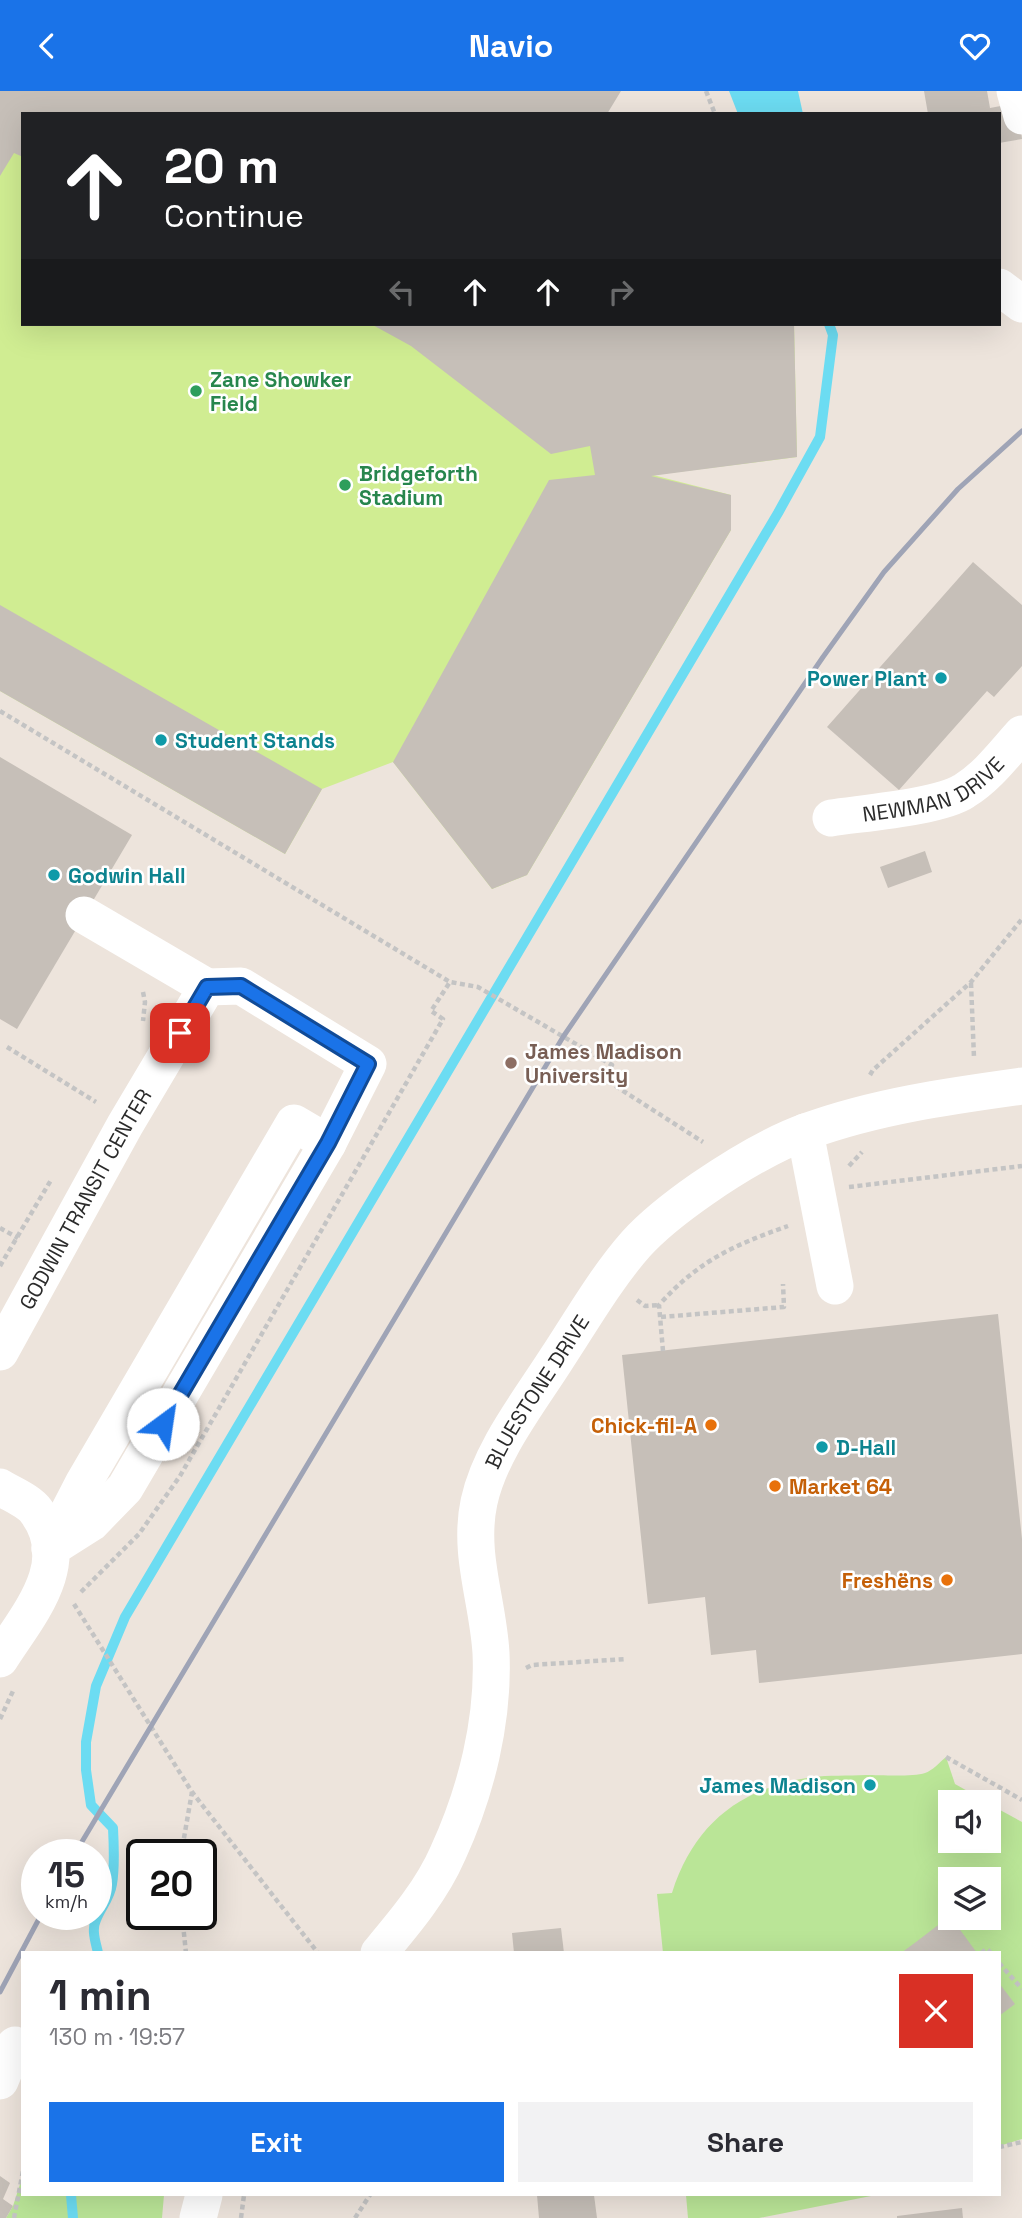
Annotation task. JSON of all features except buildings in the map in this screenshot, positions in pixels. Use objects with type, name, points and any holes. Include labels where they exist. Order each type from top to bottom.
[{"type":"street","points":[[1015,91],[1022,116]]},
{"type":"street","points":[[1001,288],[1022,304]]},
{"type":"street","name":"NEWMAN DRIVE","points":[[831,818],[944,800],[963,792],[986,773],[1022,734]]},
{"type":"street","points":[[50,1549],[91,1523],[125,1488],[328,1143],[368,1064],[241,986],[207,987],[84,915]]},
{"type":"street","name":"GODWIN TRANSIT CENTER","points":[[0,1352],[125,1125],[207,987]]},
{"type":"street","name":"BLUESTONE DRIVE","points":[[381,1951],[415,1910],[448,1855],[470,1796],[483,1745],[490,1699],[491,1652],[475,1547],[480,1501],[500,1447],[597,1295],[637,1243],[680,1204],[730,1170],[805,1132],[855,1116],[908,1104],[1022,1086]]},
{"type":"street","points":[[50,1549],[84,1482],[293,1123],[328,1143]]},
{"type":"street","points":[[805,1132],[823,1194],[835,1286]]},
{"type":"street","points":[[0,1487],[35,1509],[47,1533],[50,1549],[50,1569],[43,1594],[0,1659]]},
{"type":"street","points":[[0,2081],[13,2043]]},
{"type":"street","points":[[198,2218],[204,2196]]},
{"type":"path","points":[[706,91],[714,112]]},
{"type":"path","points":[[0,711],[450,982],[478,987],[612,1065],[603,1078],[703,1142]]},
{"type":"path","points":[[867,1080],[873,1070],[971,982],[1022,919]]},
{"type":"path","points":[[431,1011],[450,982]]},
{"type":"path","points":[[971,982],[974,1066]]},
{"type":"path","points":[[138,1030],[145,1018],[141,986]]},
{"type":"path","points":[[7,1047],[96,1102]]},
{"type":"path","points":[[89,1114],[103,1090]]},
{"type":"path","points":[[696,1149],[714,1137]]},
{"type":"path","points":[[629,1294],[645,1306],[659,1305],[678,1284],[710,1259],[742,1242],[789,1226],[869,1144]]},
{"type":"path","points":[[823,1194],[1022,1166]]},
{"type":"path","points":[[0,1266],[57,1170]]},
{"type":"path","points":[[661,1317],[784,1307],[783,1284]]},
{"type":"path","points":[[659,1305],[663,1351]]},
{"type":"path","points":[[72,1601],[192,1792],[316,1951]]},
{"type":"path","points":[[546,1664],[626,1660]]},
{"type":"path","points":[[947,1757],[1022,1800]]},
{"type":"path","points":[[184,1839],[192,1792]]},
{"type":"path","points":[[184,1930],[186,1951]]},
{"type":"path","points":[[1001,1965],[1022,1989]]},
{"type":"path","points":[[1001,2147],[1022,2142]]},
{"type":"path","points":[[14,2218],[21,2181]]},
{"type":"path","points":[[241,2218],[244,2196]]},
{"type":"path","points":[[355,2218],[369,2196]]},
{"type":"green space","name":"Bridgeforth Stadium","points":[[0,91],[477,91],[21,112],[21,326],[794,326],[797,457],[653,475],[731,495],[731,530],[527,875],[492,889],[393,762],[322,789],[285,854],[0,691]]},
{"type":"green space","points":[[946,1757],[955,1784],[966,1790],[938,1790],[938,1853],[1001,1853],[1001,1811],[1022,1822],[1022,2139],[1001,2145],[1001,1951],[663,1951],[657,1894],[672,1893],[693,1847],[723,1813],[742,1800],[786,1782],[812,1777],[925,1773]]},
{"type":"green space","points":[[21,2181],[21,2196],[164,2196],[162,2218],[6,2218]]},
{"type":"green space","points":[[686,2196],[871,2196],[759,2218],[688,2218]]},
{"type":"water","points":[[729,91],[798,91],[803,112],[737,112]]},
{"type":"waterway","points":[[98,1951],[94,1928],[112,1884],[113,1828],[91,1805],[86,1770],[86,1742],[96,1686],[125,1617],[778,513],[820,437],[833,335],[830,326]]},
{"type":"waterway","points":[[71,2196],[73,2218]]},
{"type":"railway","points":[[84,1839],[563,1037],[884,572],[958,489],[1022,431]]},
{"type":"railway","points":[[22,1951],[33,1930]]},
{"type":"railway","points":[[0,1992],[21,1953]]},
{"type":"place","name":"Zane Showker Field","points":[[196,391]]},
{"type":"place","name":"Bridgeforth Stadium","points":[[345,485]]},
{"type":"place","name":"Power Plant","points":[[941,678]]},
{"type":"place","name":"Student Stands","points":[[161,740]]},
{"type":"place","name":"Godwin Hall","points":[[54,875]]},
{"type":"place","name":"James Madison University","points":[[511,1063]]},
{"type":"place","name":"Chick-fil-A","points":[[711,1425]]},
{"type":"place","name":"D-Hall","points":[[822,1447]]},
{"type":"place","name":"Market 64","points":[[775,1486]]},
{"type":"place","name":"Freshëns","points":[[947,1580]]},
{"type":"place","name":"James Madison","points":[[870,1785]]},
{"type":"route","points":[[163,1424],[328,1143],[368,1064],[241,986],[207,987],[180,1033]]}]
